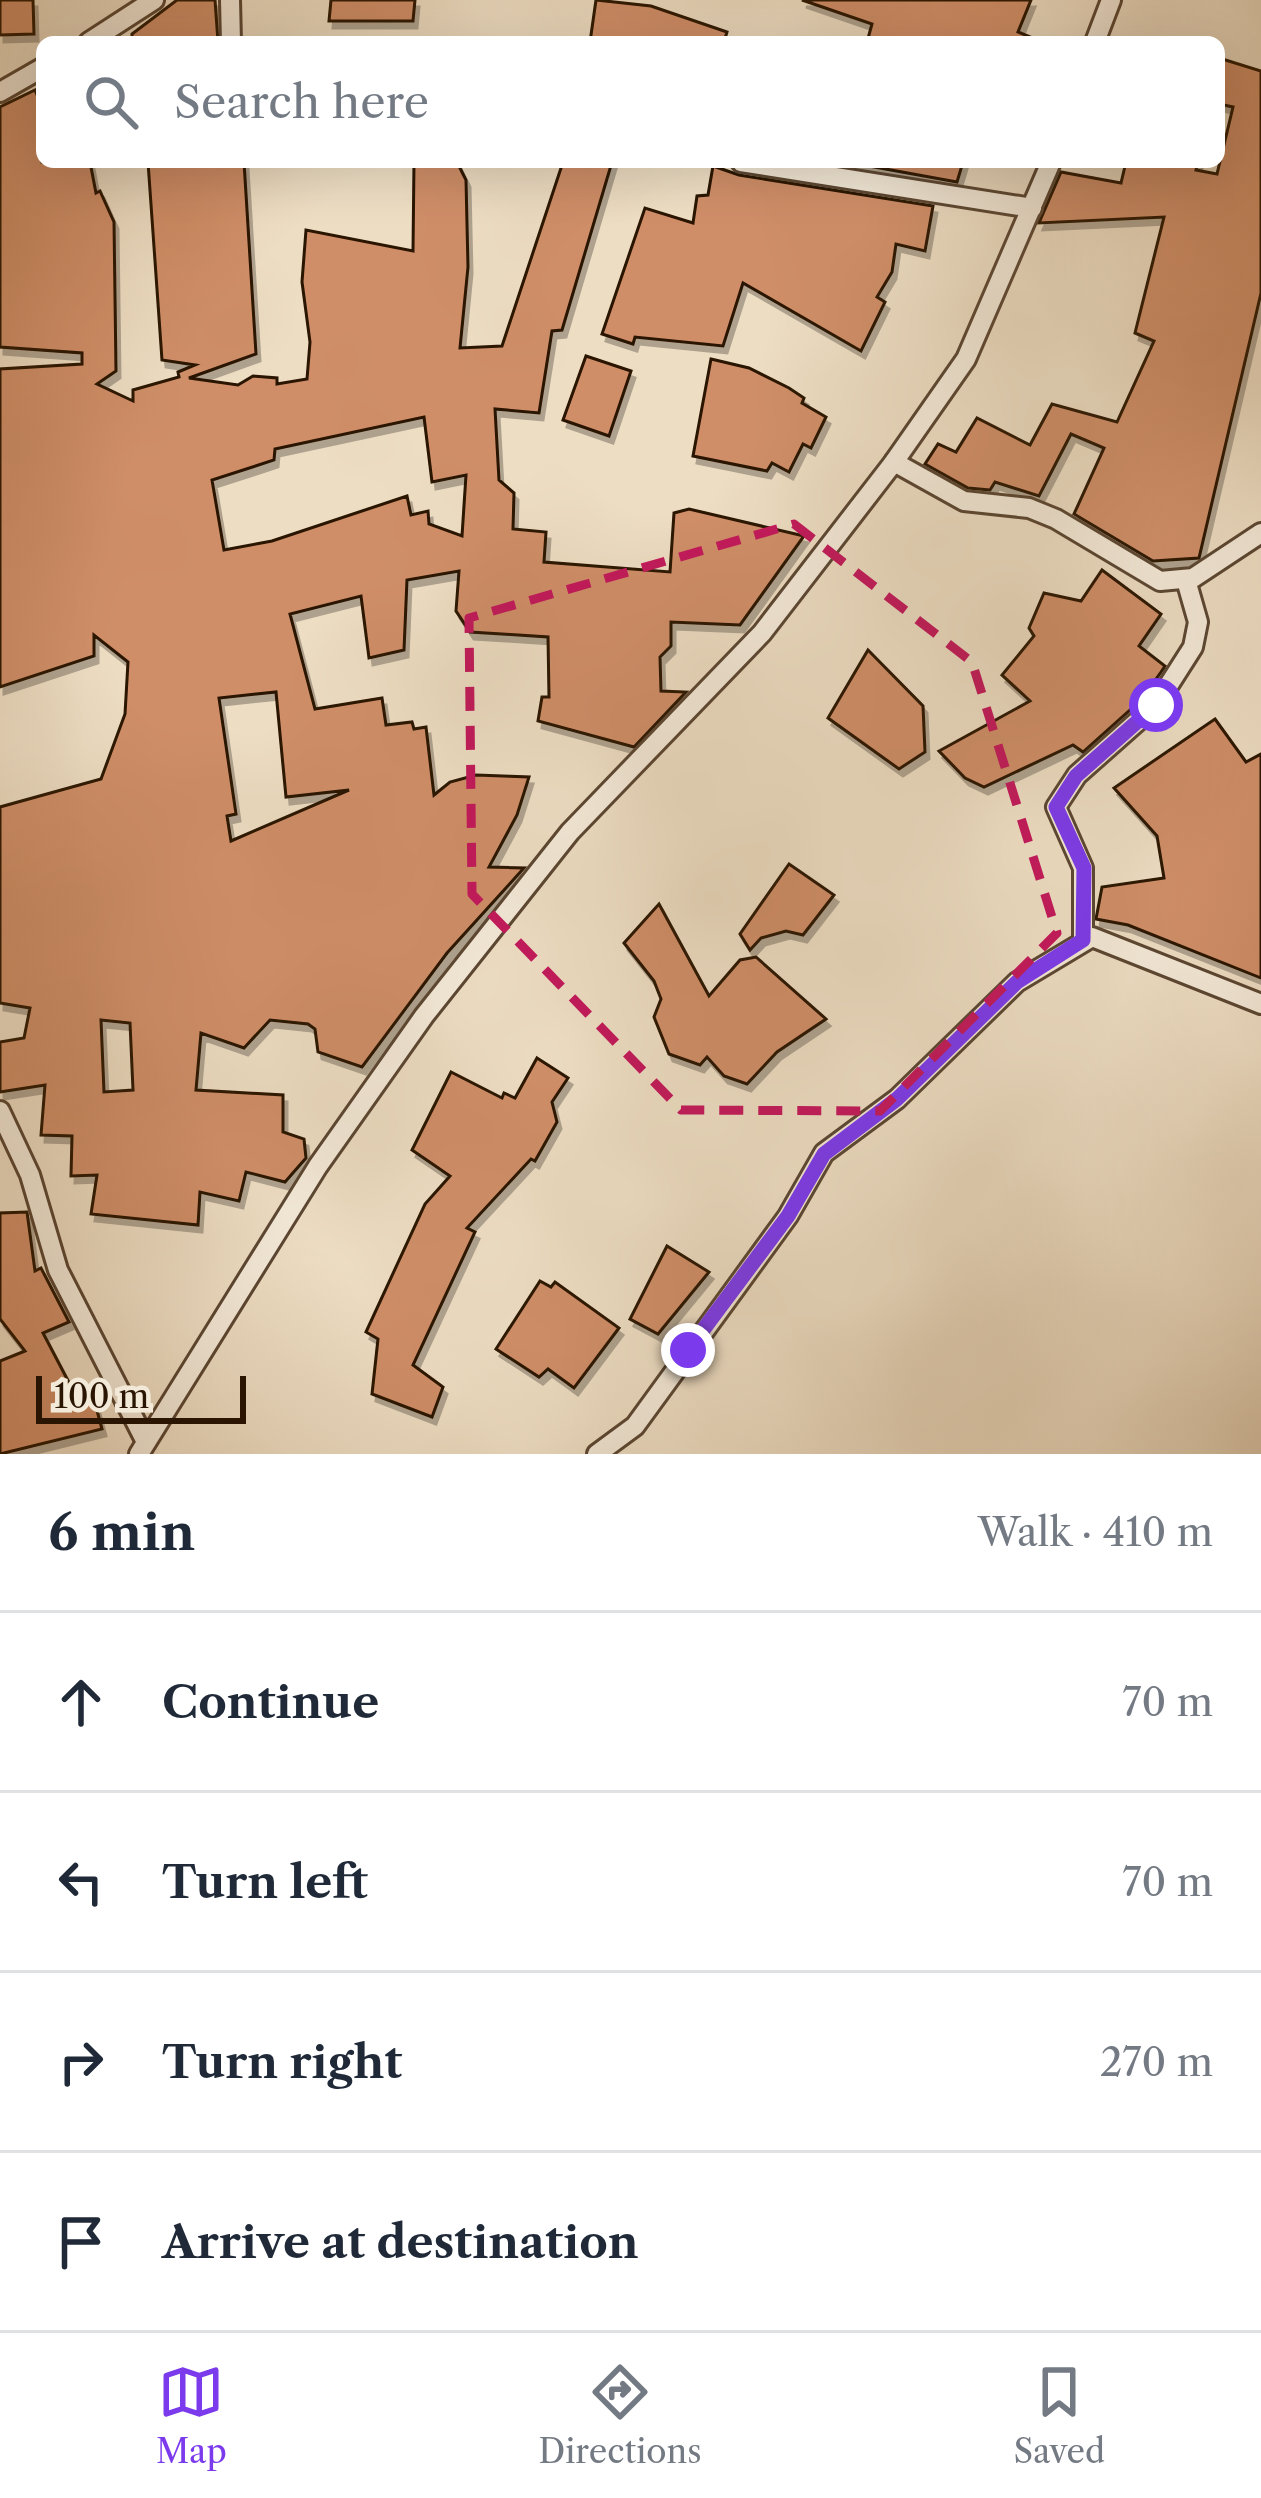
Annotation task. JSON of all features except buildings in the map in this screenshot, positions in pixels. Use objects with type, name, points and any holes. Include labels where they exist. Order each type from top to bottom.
[{"type":"street","points":[[98,36],[154,0]]},
{"type":"street","points":[[230,0],[231,36]]},
{"type":"street","points":[[1097,36],[1111,0]]},
{"type":"street","points":[[0,92],[36,71]]},
{"type":"street","points":[[779,168],[1032,208]]},
{"type":"street","points":[[142,1448],[318,1166],[424,1016],[570,832],[762,633],[894,462],[966,359],[1049,168]]},
{"type":"street","points":[[894,462],[964,501],[1029,508],[1056,519],[1160,581],[1186,580],[1261,532]]},
{"type":"street","points":[[1083,940],[1084,868],[1056,807],[1076,776],[1156,705],[1193,647],[1198,622],[1186,580]]},
{"type":"street","points":[[597,1454],[634,1426],[788,1216],[824,1154],[897,1099],[1017,982],[1083,940],[1116,943],[1261,1004]]},
{"type":"street","points":[[0,1111],[30,1175],[58,1270],[142,1448]]},
{"type":"highlighted area","points":[[794,524],[972,662],[1057,933],[880,1111],[681,1110],[472,894],[469,618]]},
{"type":"route","points":[[688,1350],[788,1216],[824,1154],[897,1099],[1017,982],[1083,940],[1084,868],[1056,807],[1060,794],[1156,705]]}]
